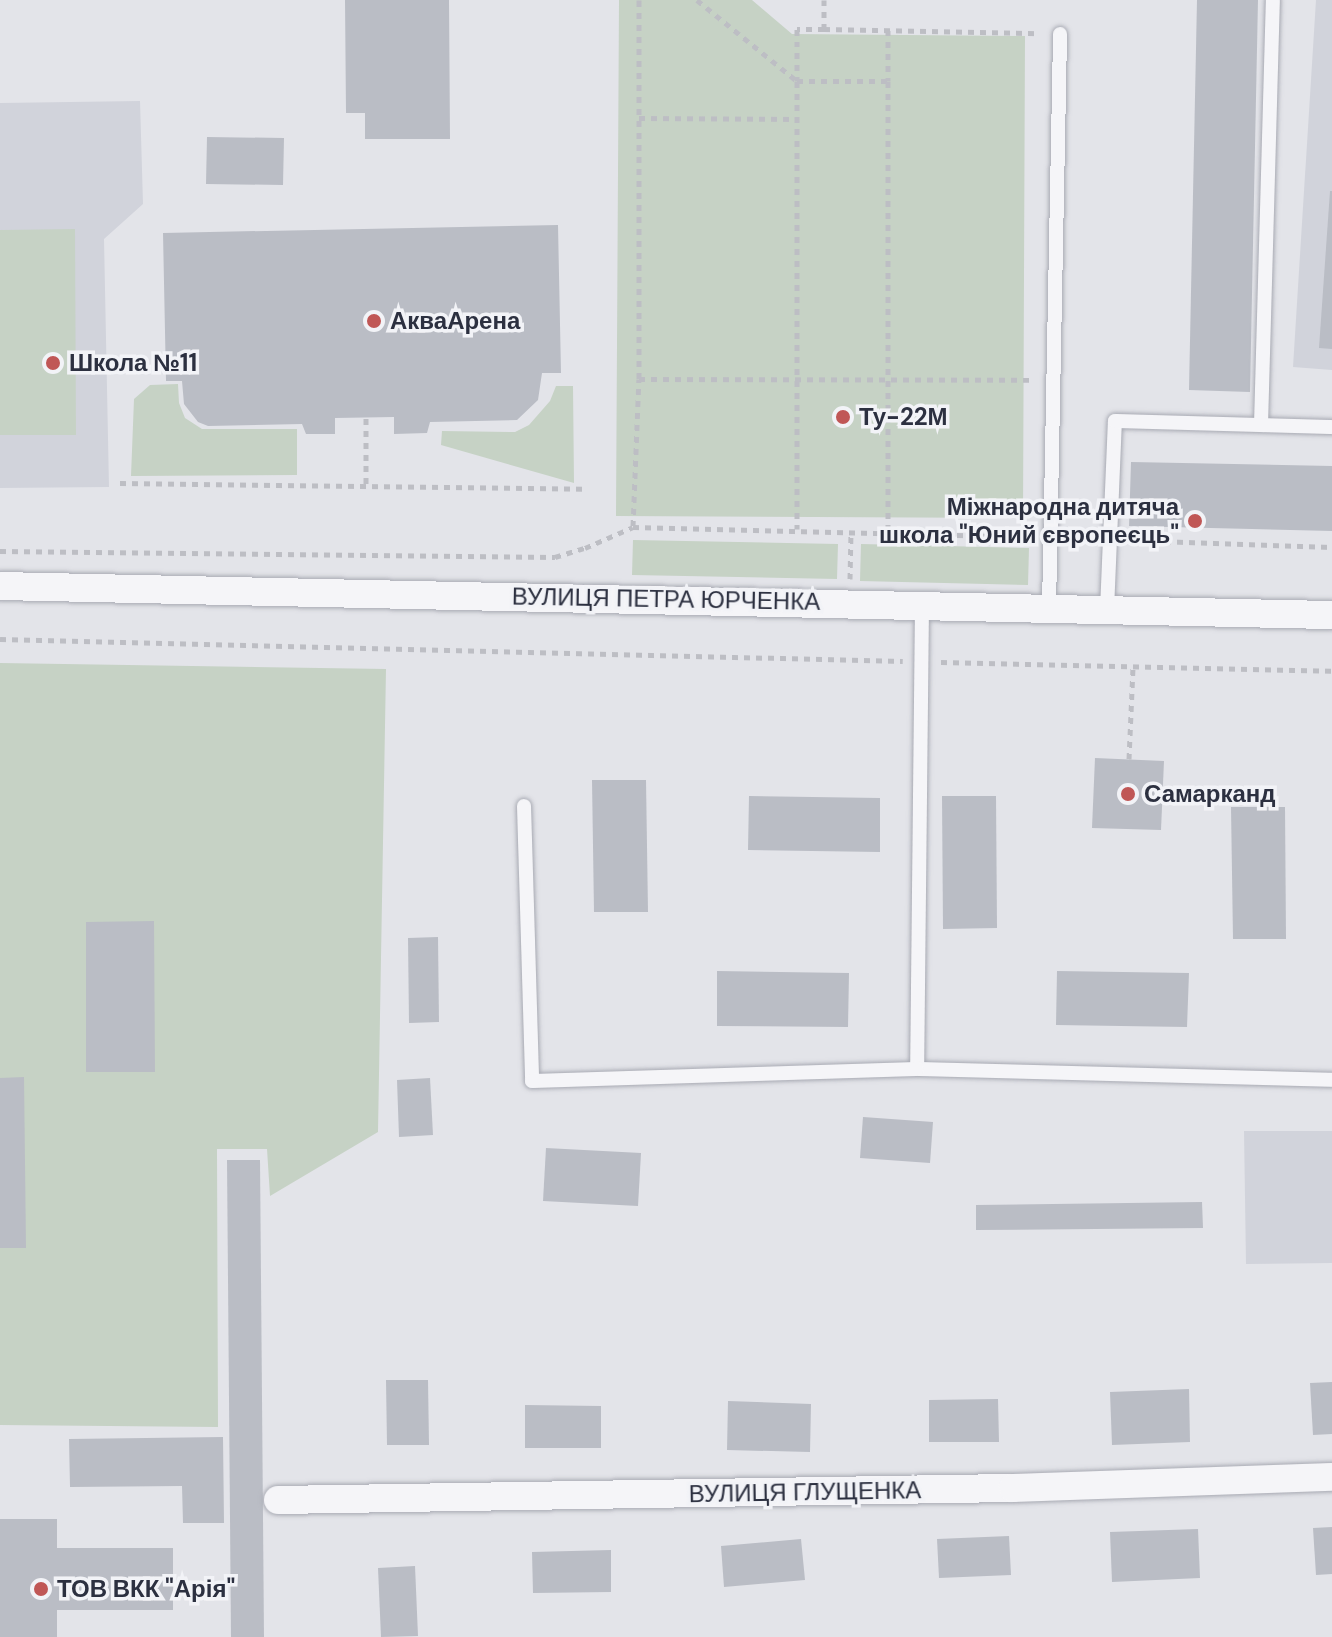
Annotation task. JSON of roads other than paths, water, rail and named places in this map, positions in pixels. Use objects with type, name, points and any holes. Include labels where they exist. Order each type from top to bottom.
[{"type":"street","name":"ВУЛИЦЯ ПЕТРА ЮРЧЕНКА","points":[[0,586],[1332,615]]},
{"type":"street","name":"ВУЛИЦЯ ГЛУЩЕНКА","points":[[278,1500],[1013,1488],[1332,1477]]},
{"type":"lane","points":[[1261,425],[1273,0]]},
{"type":"lane","points":[[1049,609],[1060,34]]},
{"type":"lane","points":[[1107,610],[1115,421],[1332,427]]},
{"type":"lane","points":[[917,1069],[918,661],[922,605]]},
{"type":"lane","points":[[524,806],[532,1081],[917,1069],[1332,1080]]},
{"type":"place","name":"АкваАрена","points":[[374,321]]},
{"type":"place","name":"Школа №11","points":[[53,363]]},
{"type":"place","name":"Ту-22М","points":[[843,417]]},
{"type":"place","name":"Міжнародна дитяча школа \"Юний європеєць\"","points":[[1195,521]]},
{"type":"place","name":"Самарканд","points":[[1128,794]]},
{"type":"place","name":"ТОВ ВКК \"Арія\"","points":[[41,1589]]}]
